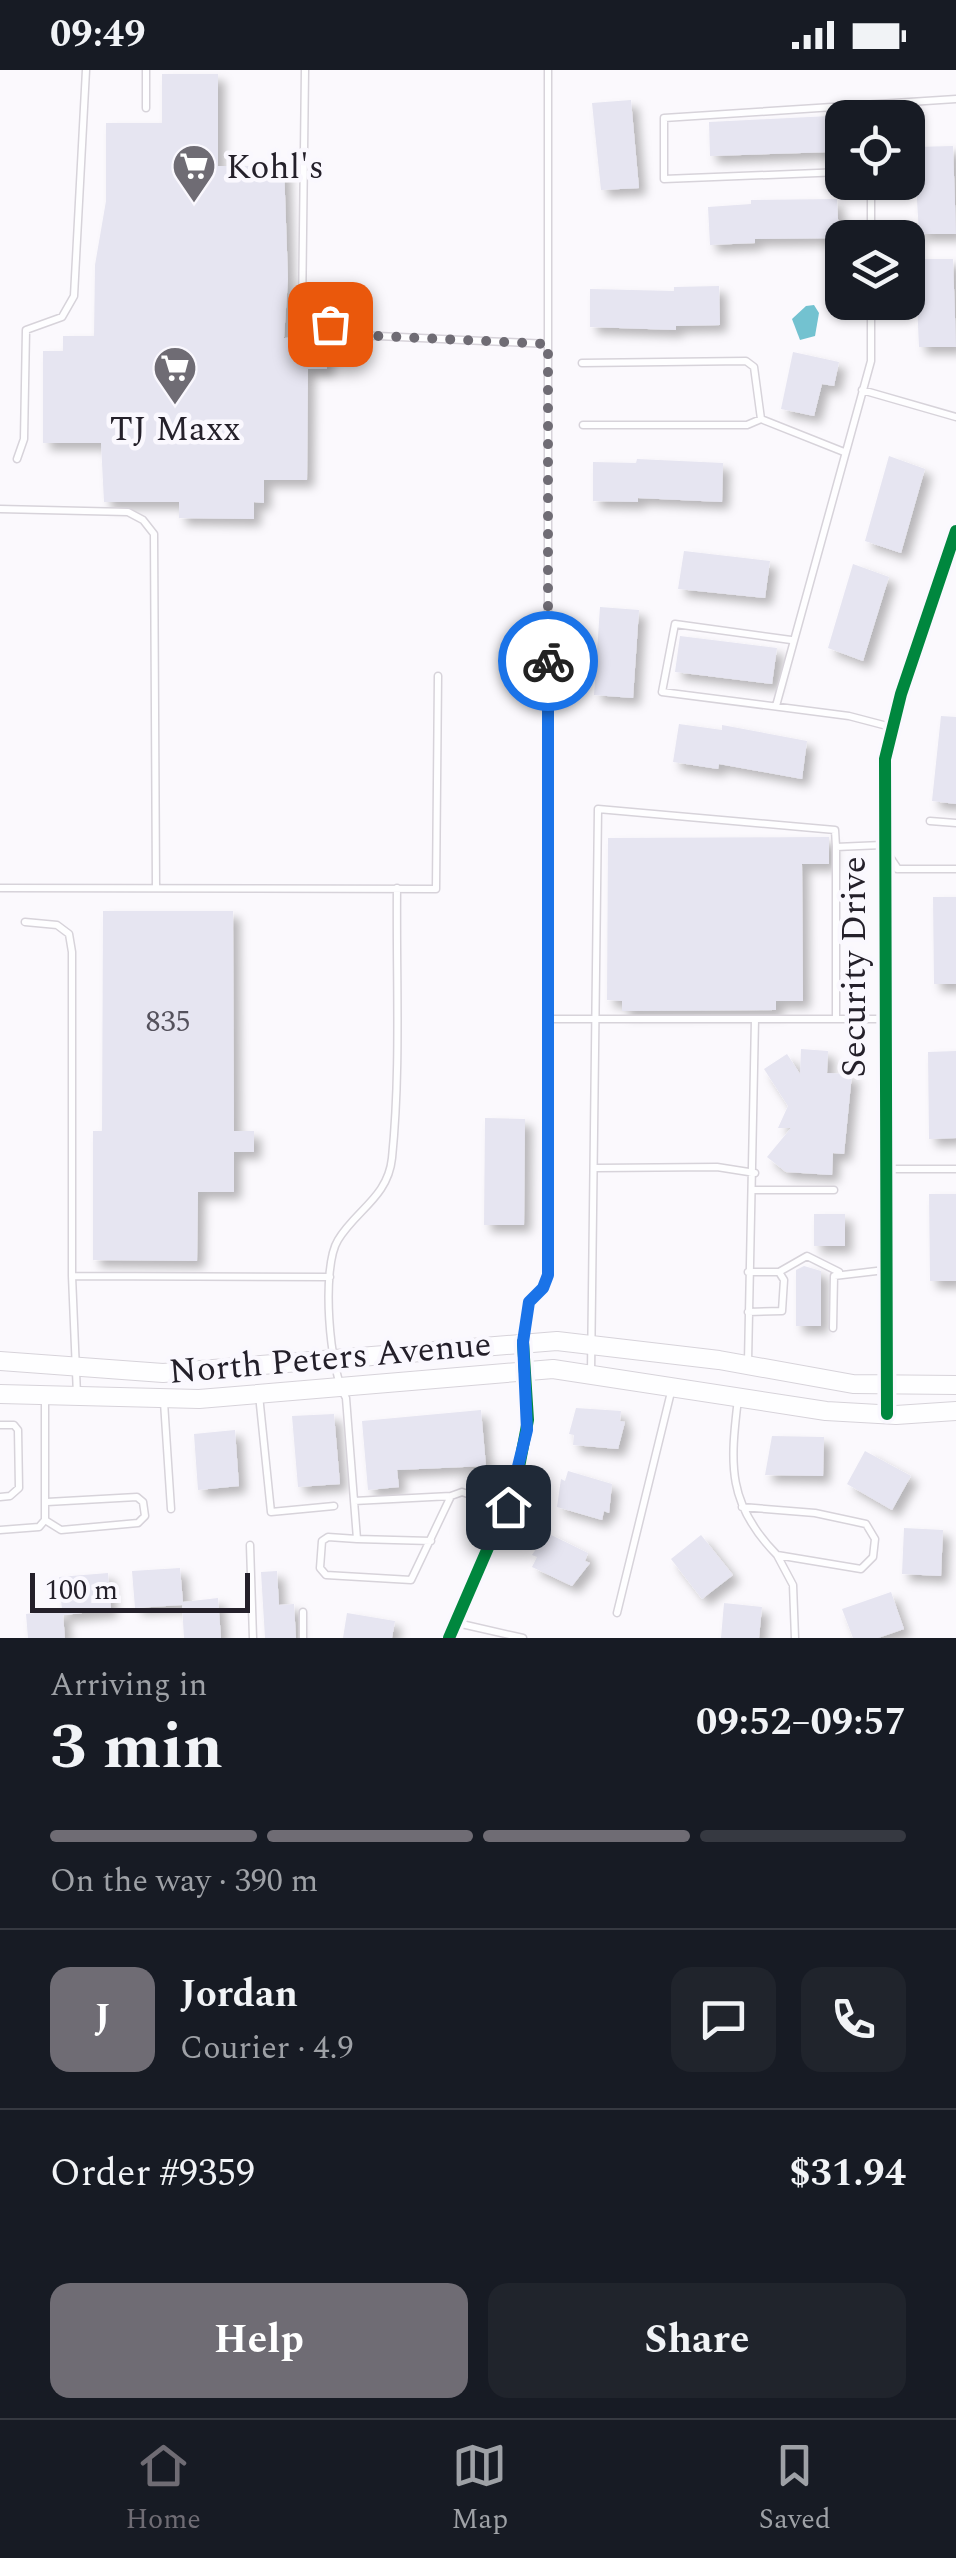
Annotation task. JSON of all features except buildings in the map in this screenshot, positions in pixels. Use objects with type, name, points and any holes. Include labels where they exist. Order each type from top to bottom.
[{"type":"main road","name":"North Peters Avenue","points":[[0,1361],[163,1373],[523,1342],[594,1345],[748,1366],[804,1379],[886,1386],[956,1385]]},
{"type":"main road","name":"North Peters Avenue","points":[[0,1394],[77,1400],[164,1400],[526,1370],[591,1374],[738,1398],[887,1414],[956,1411]]},
{"type":"street","name":"Security Drive","points":[[887,1414],[882,869],[885,759],[956,531]]},
{"type":"street","points":[[938,584],[956,590]]},
{"type":"street","points":[[449,1638],[508,1507],[527,1430],[523,1342]]},
{"type":"lane","points":[[16,460],[24,439],[26,330],[62,317],[74,296],[86,70]]},
{"type":"lane","points":[[146,70],[146,108]]},
{"type":"lane","points":[[305,70],[302,314],[315,322],[330,324],[336,334],[548,344]]},
{"type":"lane","points":[[523,1342],[529,1302],[543,1288],[548,1275],[548,70]]},
{"type":"lane","points":[[925,102],[956,100]]},
{"type":"lane","points":[[825,108],[664,118],[664,180],[825,173]]},
{"type":"lane","points":[[776,706],[870,361],[871,320]]},
{"type":"lane","points":[[582,363],[746,361],[754,367],[761,419]]},
{"type":"lane","points":[[862,390],[956,417]]},
{"type":"lane","points":[[584,425],[747,425],[761,419],[844,452]]},
{"type":"lane","points":[[0,510],[128,512],[143,520],[154,534],[156,887]]},
{"type":"lane","points":[[791,640],[675,624],[662,692],[776,706],[892,727]]},
{"type":"lane","points":[[0,888],[436,888],[438,676]]},
{"type":"lane","points":[[591,1374],[598,809],[835,830],[836,1019]]},
{"type":"lane","points":[[930,820],[956,822]]},
{"type":"lane","points":[[836,846],[882,845],[898,869]]},
{"type":"lane","points":[[882,869],[956,869]]},
{"type":"lane","points":[[358,1539],[346,1398],[339,1386],[335,1358],[331,1277],[336,1243],[372,1205],[392,1162],[397,888]]},
{"type":"lane","points":[[25,922],[57,925],[69,934],[72,952],[72,1276],[77,1400]]},
{"type":"lane","points":[[547,1019],[883,1019]]},
{"type":"lane","points":[[748,1366],[756,1019]]},
{"type":"lane","points":[[596,1168],[717,1167],[755,1173]]},
{"type":"lane","points":[[884,1169],[956,1170]]},
{"type":"lane","points":[[752,1190],[834,1190]]},
{"type":"lane","points":[[748,1272],[779,1272],[786,1264],[807,1256],[838,1272],[885,1270]]},
{"type":"lane","points":[[748,1312],[782,1312],[784,1280],[779,1272]]},
{"type":"lane","points":[[834,1328],[833,1281],[838,1272]]},
{"type":"lane","points":[[72,1276],[331,1277]]},
{"type":"lane","points":[[616,1613],[672,1386]]},
{"type":"lane","points":[[258,1394],[270,1512],[334,1506]]},
{"type":"lane","points":[[0,1530],[39,1526],[45,1520],[45,1397]]},
{"type":"lane","points":[[738,1398],[731,1462],[742,1508],[792,1585],[795,1638]]},
{"type":"lane","points":[[164,1400],[171,1509]]},
{"type":"lane","points":[[0,1425],[14,1425],[18,1430],[19,1488],[10,1496],[0,1497]]},
{"type":"lane","points":[[354,1501],[451,1496],[462,1492],[508,1507]]},
{"type":"lane","points":[[431,1542],[328,1537],[322,1542],[320,1568],[326,1575],[411,1580],[431,1542],[451,1496]]},
{"type":"lane","points":[[45,1520],[60,1530],[138,1523],[145,1516],[144,1502],[137,1497],[47,1502]]},
{"type":"lane","points":[[742,1508],[815,1512],[866,1524],[874,1539],[873,1558],[861,1569],[776,1555]]},
{"type":"lane","points":[[250,1545],[253,1638]]},
{"type":"lane","points":[[302,1638],[303,1612]]},
{"type":"lane","points":[[455,1623],[523,1638]]},
{"type":"water","points":[[814,305],[819,313],[815,336],[800,340],[792,319],[806,306]]},
{"type":"cycle path","points":[[887,1414],[885,759],[901,694],[956,531]]},
{"type":"cycle path","points":[[449,1638],[516,1483],[528,1420],[523,1342]]},
{"type":"way so far","points":[[330,324],[336,334],[548,344],[548,661]]},
{"type":"place","name":"Kohl's","points":[[194,204]]},
{"type":"place","name":"TJ Maxx","points":[[175,406]]},
{"type":"route","points":[[508,1507],[527,1430],[523,1342],[529,1302],[543,1288],[548,1275],[548,661]]}]
